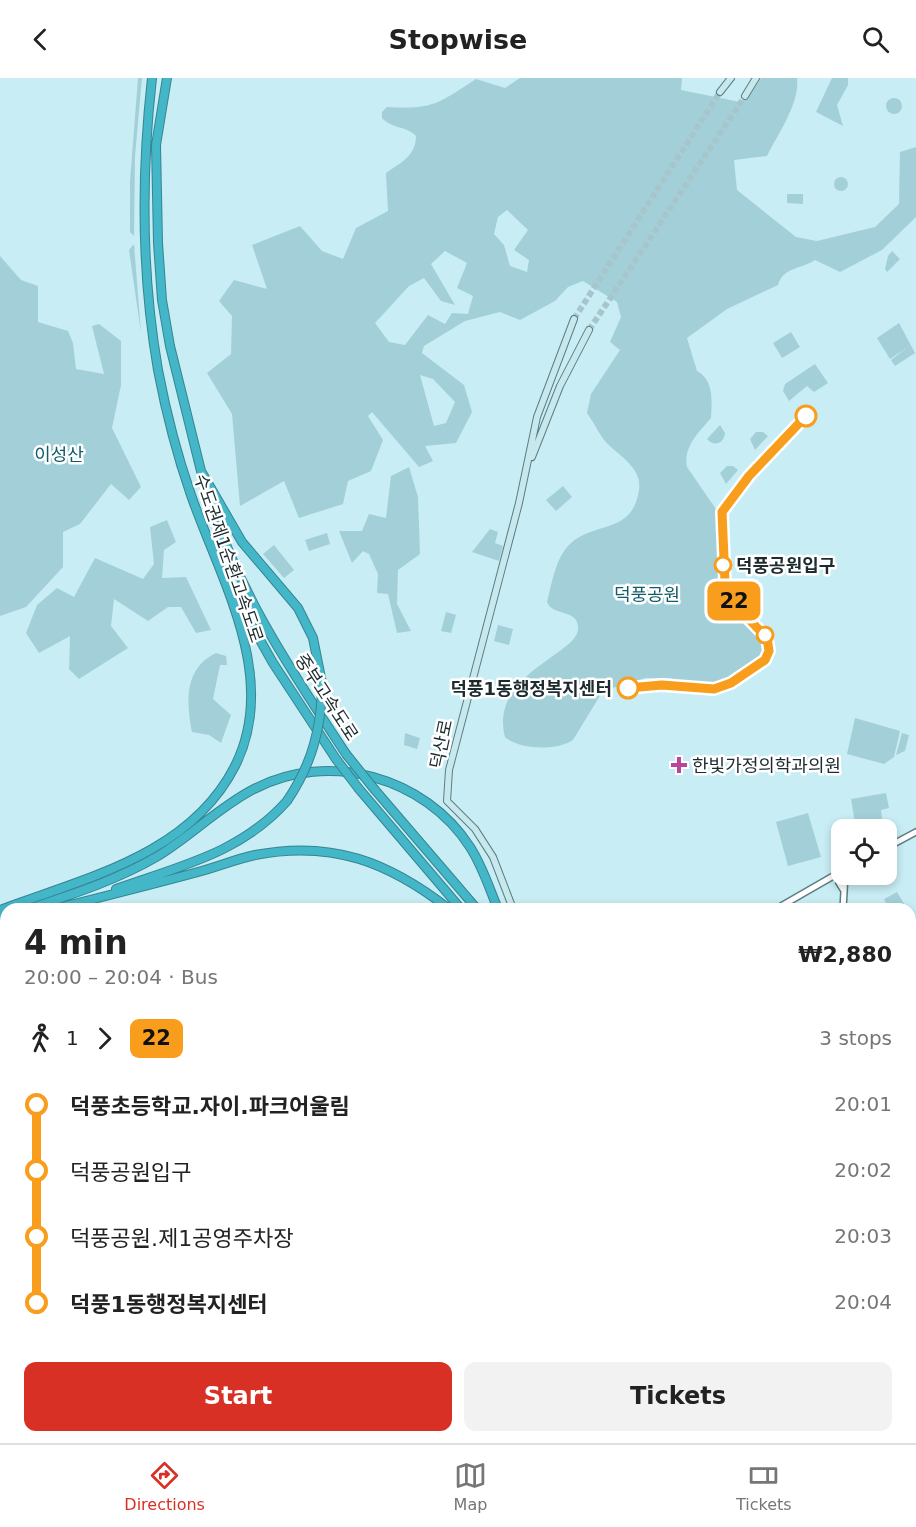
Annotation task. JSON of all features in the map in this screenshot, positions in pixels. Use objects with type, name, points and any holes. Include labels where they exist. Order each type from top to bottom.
[{"type":"highway","name":"수도권제1순환고속도로","points":[[20,903],[102,875],[138,858],[206,808],[226,782],[243,748],[253,690],[244,645],[219,565],[190,494],[176,444],[159,373],[148,308],[143,244],[145,144],[152,78]]},
{"type":"highway","name":"수도권제1순환고속도로","points":[[76,903],[232,846],[254,833],[287,801],[299,783],[314,747],[322,704],[319,659],[305,621],[298,608],[242,542],[201,471],[170,346],[162,300],[158,243],[156,145],[167,78]]},
{"type":"highway","name":"중부고속도로","points":[[201,471],[221,536],[252,604],[300,685],[346,754],[472,903]]},
{"type":"highway","name":"중부고속도로","points":[[219,565],[273,663],[336,759],[455,903]]},
{"type":"highway","points":[[47,903],[87,890],[126,873],[176,844],[254,789],[294,775],[332,771],[355,773],[385,780],[402,787],[434,807],[470,846],[487,878],[496,903]]},
{"type":"highway","points":[[80,903],[254,856],[294,849],[332,851],[359,858],[410,880],[441,903]]},
{"type":"main road","points":[[720,92],[731,78]]},
{"type":"main road","points":[[744,96],[756,78]]},
{"type":"main road","name":"덕산로","points":[[511,903],[493,857],[475,830],[447,801],[449,770],[528,465],[537,417],[574,319]]},
{"type":"main road","name":"덕산로","points":[[528,465],[560,386],[590,330]]},
{"type":"street","points":[[897,842],[916,832]]},
{"type":"street","points":[[786,903],[831,879]]},
{"type":"street","points":[[843,885],[843,903]]},
{"type":"green space","points":[[138,78],[142,78],[135,156],[134,236],[130,232],[130,181]]},
{"type":"green space","name":"덕풍공원","points":[[520,78],[682,78],[681,90],[740,102],[749,97],[761,78],[797,78],[792,108],[767,156],[734,160],[737,190],[796,237],[817,241],[875,227],[899,204],[900,152],[916,147],[916,217],[882,250],[840,272],[815,260],[794,269],[780,279],[778,285],[727,309],[687,338],[697,371],[703,375],[709,385],[712,405],[711,418],[697,434],[687,453],[687,467],[718,512],[722,583],[736,612],[765,642],[766,652],[762,659],[714,685],[669,678],[646,678],[609,689],[601,694],[573,740],[558,746],[538,748],[519,744],[505,737],[503,716],[509,698],[520,682],[563,649],[578,630],[575,618],[554,610],[547,602],[555,570],[566,548],[580,536],[628,516],[634,507],[639,490],[638,478],[633,468],[604,440],[587,413],[591,394],[620,350],[610,342],[621,317],[617,302],[583,281],[568,287],[555,301],[520,320],[500,312],[465,321],[424,346],[422,353],[464,385],[472,412],[456,443],[425,446],[433,461],[419,467],[372,412],[368,416],[383,440],[371,471],[348,481],[343,504],[299,518],[284,481],[240,506],[232,414],[207,373],[231,354],[232,316],[219,301],[234,280],[267,289],[252,245],[300,226],[322,251],[343,259],[356,228],[388,211],[386,173],[410,154],[416,136],[382,118],[382,112],[387,107],[426,106],[444,99],[476,79],[505,88]],"holes":[[[507,210],[528,230],[514,250],[529,260],[527,272],[510,266],[504,245],[494,234],[498,217]],[[445,251],[467,263],[457,288],[473,296],[468,314],[452,313],[445,324],[428,315],[405,345],[389,342],[375,323],[409,286],[424,278],[441,301],[455,305],[431,264]],[[420,375],[433,379],[455,402],[446,423],[434,426]]]},
{"type":"green space","points":[[832,78],[848,78],[848,85],[837,105],[843,126],[816,112]]},
{"type":"green space","points":[[891,98],[897,98],[902,106],[900,112],[891,114],[886,109],[886,103]]},
{"type":"green space","points":[[838,177],[844,177],[848,184],[844,191],[838,191],[834,187],[834,181]]},
{"type":"green space","points":[[787,194],[803,194],[803,204],[787,203]]},
{"type":"green space","points":[[134,244],[141,333],[129,250]]},
{"type":"green space","points":[[892,251],[900,259],[887,272],[885,269],[888,256]]},
{"type":"green space","name":"이성산","points":[[0,256],[21,280],[38,286],[38,322],[68,331],[73,343],[76,369],[104,374],[92,326],[99,324],[121,341],[121,385],[112,428],[141,487],[129,500],[111,484],[80,524],[63,532],[63,567],[26,607],[0,616]]},
{"type":"green space","points":[[899,323],[915,353],[895,366],[891,360],[908,347],[890,359],[877,338]]},
{"type":"green space","points":[[791,332],[800,347],[782,358],[773,343]]},
{"type":"green space","points":[[815,364],[828,383],[814,392],[807,386],[789,401],[783,391],[785,384]]},
{"type":"green space","points":[[720,425],[725,433],[723,440],[716,444],[707,439]]},
{"type":"green space","points":[[756,432],[763,432],[768,436],[755,450],[750,439]]},
{"type":"green space","points":[[727,466],[733,466],[738,470],[726,484],[720,473]]},
{"type":"green space","points":[[409,467],[418,497],[420,554],[398,570],[397,604],[411,631],[397,633],[388,594],[377,593],[378,574],[369,554],[363,551],[352,563],[339,531],[362,531],[369,514],[386,518],[391,476]]},
{"type":"green space","points":[[563,486],[572,497],[556,511],[546,500]]},
{"type":"green space","points":[[167,520],[176,542],[164,550],[162,578],[186,577],[211,630],[196,633],[181,607],[168,607],[148,621],[114,599],[111,626],[128,648],[79,679],[69,669],[70,636],[39,653],[26,633],[37,605],[57,588],[74,597],[95,558],[143,579],[154,564],[150,527]]},
{"type":"green space","points":[[490,529],[498,532],[495,543],[503,546],[499,561],[472,552]]},
{"type":"green space","points":[[327,533],[330,544],[309,551],[305,540]]},
{"type":"green space","points":[[274,545],[294,570],[284,578],[263,554]]},
{"type":"green space","points":[[446,612],[456,615],[451,633],[441,631]]},
{"type":"green space","points":[[498,625],[513,629],[509,645],[494,641]]},
{"type":"green space","points":[[216,653],[226,656],[227,665],[220,665],[213,699],[231,715],[221,743],[209,735],[192,732],[189,709],[193,677],[198,667]]},
{"type":"green space","points":[[855,718],[900,731],[894,757],[884,764],[847,754]]},
{"type":"green space","points":[[405,733],[420,738],[417,749],[404,745]]},
{"type":"green space","points":[[902,733],[909,735],[905,751],[896,755]]},
{"type":"green space","points":[[886,793],[889,808],[881,810],[882,819],[854,819],[851,799]]},
{"type":"green space","points":[[808,813],[821,857],[788,866],[776,822]]},
{"type":"green space","points":[[897,892],[904,903],[886,903],[884,899]]},
{"type":"tunnel","points":[[574,319],[720,92]]},
{"type":"tunnel","points":[[589,330],[745,96]]},
{"type":"bus line","name":"22","points":[[628,688],[662,685],[714,689],[731,683],[765,660],[769,651],[767,638],[740,610],[725,582],[722,512],[749,476],[806,416]]},
{"type":"place","name":"덕풍공원입구","points":[[723,565]]},
{"type":"place","name":"덕풍1동행정복지센터","points":[[628,688]]},
{"type":"place","name":"한빛가정의학과의원","points":[[679,765]]}]
